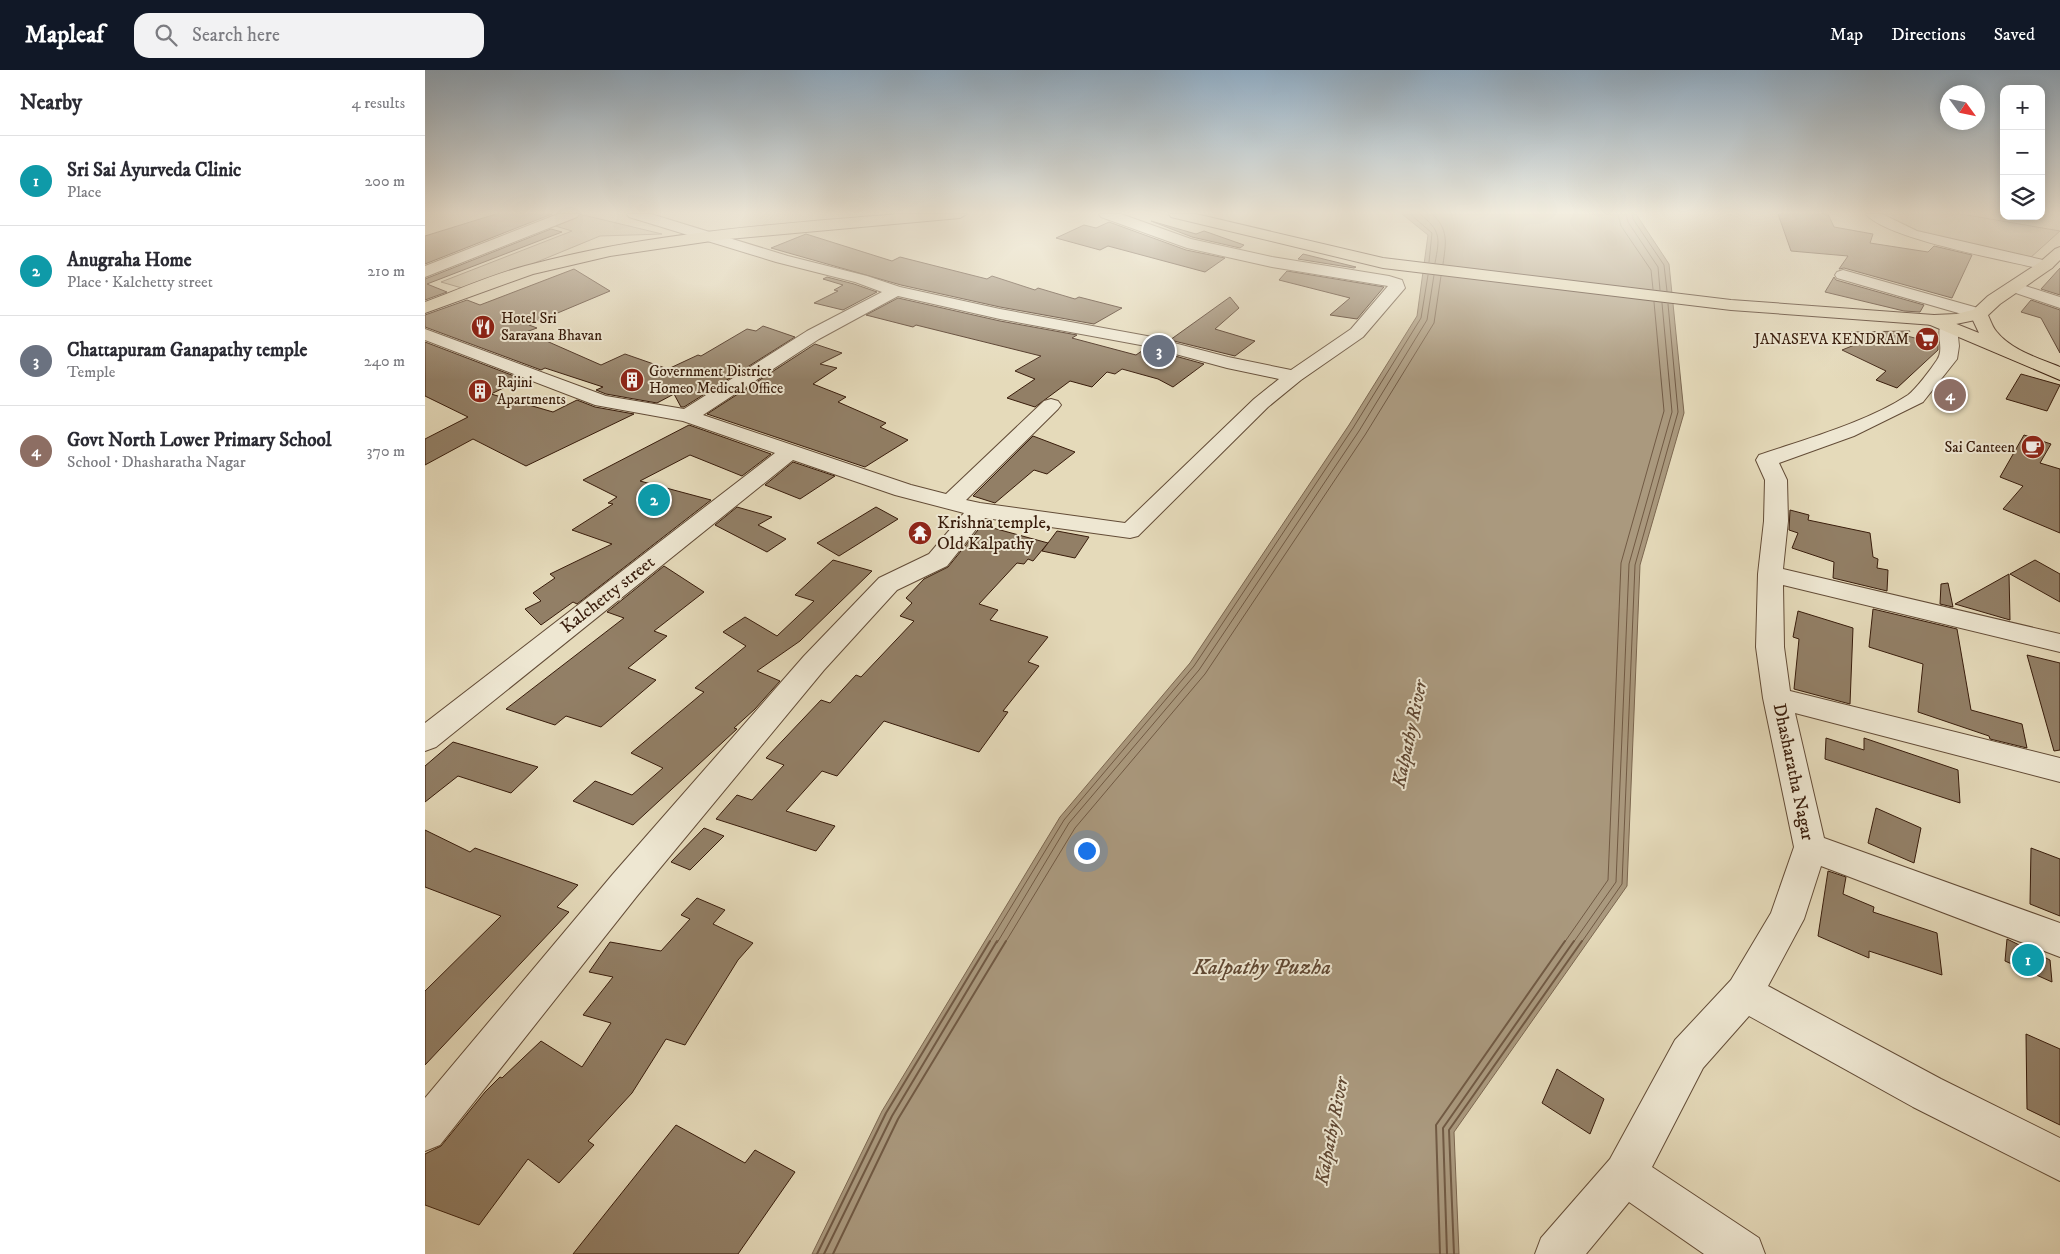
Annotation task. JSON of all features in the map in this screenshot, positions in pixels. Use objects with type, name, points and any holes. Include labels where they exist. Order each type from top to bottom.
[{"type":"main road","points":[[425,308],[531,269]]},
{"type":"main road","points":[[425,313],[544,269]]},
{"type":"main road","points":[[1435,269],[1731,305],[1941,324],[2060,374]]},
{"type":"main road","points":[[1941,324],[1979,314],[2039,269]]},
{"type":"main road","points":[[1979,314],[1981,326],[1987,334],[2015,354]]},
{"type":"street","points":[[819,269],[896,291],[999,314],[1147,341],[1227,362],[1294,376]]},
{"type":"street","points":[[425,334],[602,401],[687,416],[903,490],[965,506],[1130,531],[1261,403],[1294,376],[1357,333],[1397,288],[1396,283],[1314,269]]},
{"type":"street","points":[[1843,275],[1979,314]]},
{"type":"street","points":[[2013,287],[2060,303]]},
{"type":"street","points":[[687,416],[813,335],[896,291]]},
{"type":"street","name":"Dhasharatha Nagar","points":[[1557,1254],[1625,1174],[1689,1054],[1744,993],[1786,919],[1811,847],[1777,698],[1770,648],[1770,574],[1777,521],[1776,480],[1767,460],[1847,432],[1888,414],[1916,398],[1948,359],[1951,346],[1941,324]]},
{"type":"street","points":[[425,1130],[625,885],[815,663],[889,584],[938,560],[965,506],[1051,405]]},
{"type":"street","name":"Kalchetty street","points":[[425,739],[791,451]]},
{"type":"street","points":[[1770,574],[2060,643]]},
{"type":"street","points":[[1777,698],[2060,770]]},
{"type":"street","points":[[1811,847],[2060,940]]},
{"type":"street","points":[[1744,993],[1927,1093],[2060,1160]]},
{"type":"street","points":[[1625,1174],[1743,1254]]},
{"type":"shaded area","points":[[474,269],[519,269],[469,290],[441,282]]},
{"type":"water","name":"Kalpathy Puzha","points":[[1423,269],[1670,269],[1684,413],[1640,565],[1627,886],[1454,1132],[1459,1254],[812,1254],[882,1111],[1060,817],[1190,663],[1349,425],[1417,316]]},
{"type":"building","points":[[450,269],[465,269],[427,284],[447,292],[425,300],[425,279]]},
{"type":"building","points":[[574,269],[610,291],[529,325],[537,328],[526,332],[601,365],[625,354],[668,369],[698,355],[701,356],[747,329],[756,331],[763,326],[795,337],[684,407],[681,407],[674,394],[657,403],[606,394],[596,390],[603,387],[545,368],[541,370],[425,327],[425,315],[467,300],[480,305]]},
{"type":"building","points":[[846,269],[948,269],[987,279],[992,276],[1035,290],[1038,288],[1075,299],[1079,297],[1122,308],[1094,324],[1000,307],[901,285]]},
{"type":"building","points":[[1195,269],[1209,269],[1205,272]]},
{"type":"building","points":[[1849,269],[1965,269],[1952,298]]},
{"type":"building","points":[[2059,269],[2060,269],[2060,295],[2041,289]]},
{"type":"building","points":[[1287,271],[1384,287],[1357,319],[1330,315],[1350,298],[1279,280]]},
{"type":"building","points":[[827,277],[877,292],[843,310],[814,303],[838,291],[834,290],[843,285],[823,279]]},
{"type":"building","points":[[1834,277],[1836,280],[1924,305],[1920,312],[1904,311],[1825,292]]},
{"type":"building","points":[[1230,297],[1239,308],[1215,329],[1255,341],[1235,356],[1170,340]]},
{"type":"building","points":[[898,298],[1000,321],[1077,335],[1072,338],[1136,355],[1146,348],[1204,364],[1173,387],[1158,379],[1122,369],[1115,374],[1107,372],[1092,387],[1070,381],[1035,407],[1007,398],[1035,379],[1015,371],[1041,356],[916,325],[913,327],[866,315]]},
{"type":"building","points":[[2031,300],[2060,310],[2060,353],[2041,318],[2021,312]]},
{"type":"building","points":[[1910,331],[1907,336],[1938,344],[1938,350],[1897,388],[1876,380],[1886,371],[1842,350],[1862,342],[1850,332]]},
{"type":"building","points":[[425,342],[522,379],[491,394],[553,412],[577,400],[595,407],[634,414],[526,466],[473,439],[425,465],[425,439],[468,417],[425,396]]},
{"type":"building","points":[[815,344],[842,353],[820,364],[837,368],[813,384],[846,397],[838,402],[886,423],[880,427],[908,440],[865,467],[707,414]]},
{"type":"building","points":[[2021,374],[2060,385],[2047,411],[2006,399]]},
{"type":"building","points":[[689,425],[771,454],[742,476],[690,455],[640,481],[711,500],[577,604],[573,602],[541,625],[525,609],[541,601],[533,593],[555,578],[550,574],[612,544],[572,530],[613,504],[608,503],[617,497],[583,480]]},
{"type":"building","points":[[2024,435],[2051,444],[2040,463],[2060,469],[2060,533],[2003,509],[2023,486],[2000,477]]},
{"type":"building","points":[[1033,436],[1075,452],[1047,474],[1034,470],[995,503],[973,496]]},
{"type":"building","points":[[793,462],[835,476],[800,499],[765,485]]},
{"type":"building","points":[[737,507],[772,517],[758,525],[786,539],[767,552],[715,525]]},
{"type":"building","points":[[876,507],[898,519],[839,556],[817,543]]},
{"type":"building","points":[[1790,510],[1809,515],[1808,520],[1870,533],[1873,557],[1878,559],[1877,568],[1888,570],[1887,591],[1833,578],[1834,562],[1792,548],[1798,533],[1789,530]]},
{"type":"building","points":[[982,525],[1048,543],[1033,561],[1028,559],[1024,564],[1017,563],[979,604],[998,610],[990,620],[1048,637],[1028,662],[1039,666],[1003,711],[1008,712],[979,752],[884,721],[837,776],[822,771],[786,811],[835,826],[816,851],[716,819],[737,795],[752,800],[784,765],[766,758],[821,700],[830,703],[856,675],[861,677],[914,621],[900,616],[912,603],[906,598],[924,579],[948,567]]},
{"type":"building","points":[[1057,531],[1089,537],[1075,558],[1042,551]]},
{"type":"building","points":[[833,560],[872,571],[800,641],[757,671],[780,681],[755,709],[734,728],[737,729],[633,825],[573,801],[595,781],[632,795],[663,768],[631,753],[704,692],[695,688],[746,646],[723,632],[745,617],[777,636],[814,601],[795,595]]},
{"type":"building","points":[[2035,560],[2060,574],[2060,602],[2010,574]]},
{"type":"building","points":[[664,566],[704,592],[654,631],[667,636],[628,668],[656,680],[601,727],[566,716],[555,725],[506,709],[624,618],[607,612]]},
{"type":"building","points":[[2009,574],[2010,620],[1955,604],[1984,588]]},
{"type":"building","points":[[1948,583],[1953,607],[1940,604],[1941,584]]},
{"type":"building","points":[[1873,609],[1957,629],[1971,710],[2022,724],[2027,748],[1990,739],[1989,736],[1918,712],[1923,664],[1869,647]]},
{"type":"building","points":[[1798,611],[1853,628],[1850,704],[1794,689],[1799,639],[1793,637]]},
{"type":"building","points":[[2027,655],[2060,663],[2060,750],[2054,751]]},
{"type":"building","points":[[1826,738],[1864,750],[1864,738],[1958,770],[1960,803],[1825,759]]},
{"type":"building","points":[[453,742],[538,767],[511,793],[458,776],[425,802],[425,766]]},
{"type":"building","points":[[1876,808],[1921,828],[1914,863],[1868,843]]},
{"type":"building","points":[[704,828],[724,836],[690,870],[671,862]]},
{"type":"building","points":[[425,830],[470,852],[475,848],[578,885],[557,907],[569,912],[425,1065],[425,991],[501,916],[425,887]]},
{"type":"building","points":[[2031,848],[2060,859],[2060,916],[2030,904]]},
{"type":"building","points":[[1828,871],[1846,877],[1843,894],[1874,907],[1873,912],[1937,933],[1942,975],[1869,951],[1869,958],[1818,936]]},
{"type":"building","points":[[697,898],[725,910],[713,924],[753,943],[738,960],[685,1045],[666,1039],[632,1093],[588,1141],[594,1145],[559,1183],[528,1159],[479,1225],[425,1205],[425,1154],[441,1146],[485,1092],[500,1077],[502,1078],[541,1041],[582,1067],[611,1023],[583,1015],[613,977],[589,972],[610,942],[661,951],[690,919],[681,915]]},
{"type":"building","points":[[2007,939],[2050,960],[2052,982],[2005,961]]},
{"type":"building","points":[[2026,1034],[2060,1049],[2060,1125],[2027,1109]]},
{"type":"building","points":[[1557,1069],[1604,1099],[1590,1134],[1542,1103]]},
{"type":"building","points":[[676,1125],[745,1163],[755,1150],[795,1172],[738,1254],[573,1254]]},
{"type":"place","name":"Hotel Sri Saravana Bhavan","points":[[483,327]]},
{"type":"place","name":"JANASEVA KENDRAM","points":[[1927,339]]},
{"type":"place","name":"Chattapuram Ganapathy temple","points":[[1159,351]]},
{"type":"place","name":"Government District Homeo Medical Office","points":[[632,380]]},
{"type":"place","name":"Rajini Apartments","points":[[480,391]]},
{"type":"place","name":"Govt North Lower Primary School","points":[[1950,395]]},
{"type":"place","name":"Sai Canteen","points":[[2033,447]]},
{"type":"place","name":"Anugraha Home","points":[[654,500]]},
{"type":"place","name":"Krishna temple, Old Kalpathy","points":[[920,533]]},
{"type":"place","name":"Sri Sai Ayurveda Clinic","points":[[2028,960]]},
{"type":"water label","name":"Kalpathy River","points":[[1410,734]]},
{"type":"water label","name":"Kalpathy River","points":[[1332,1131]]}]
